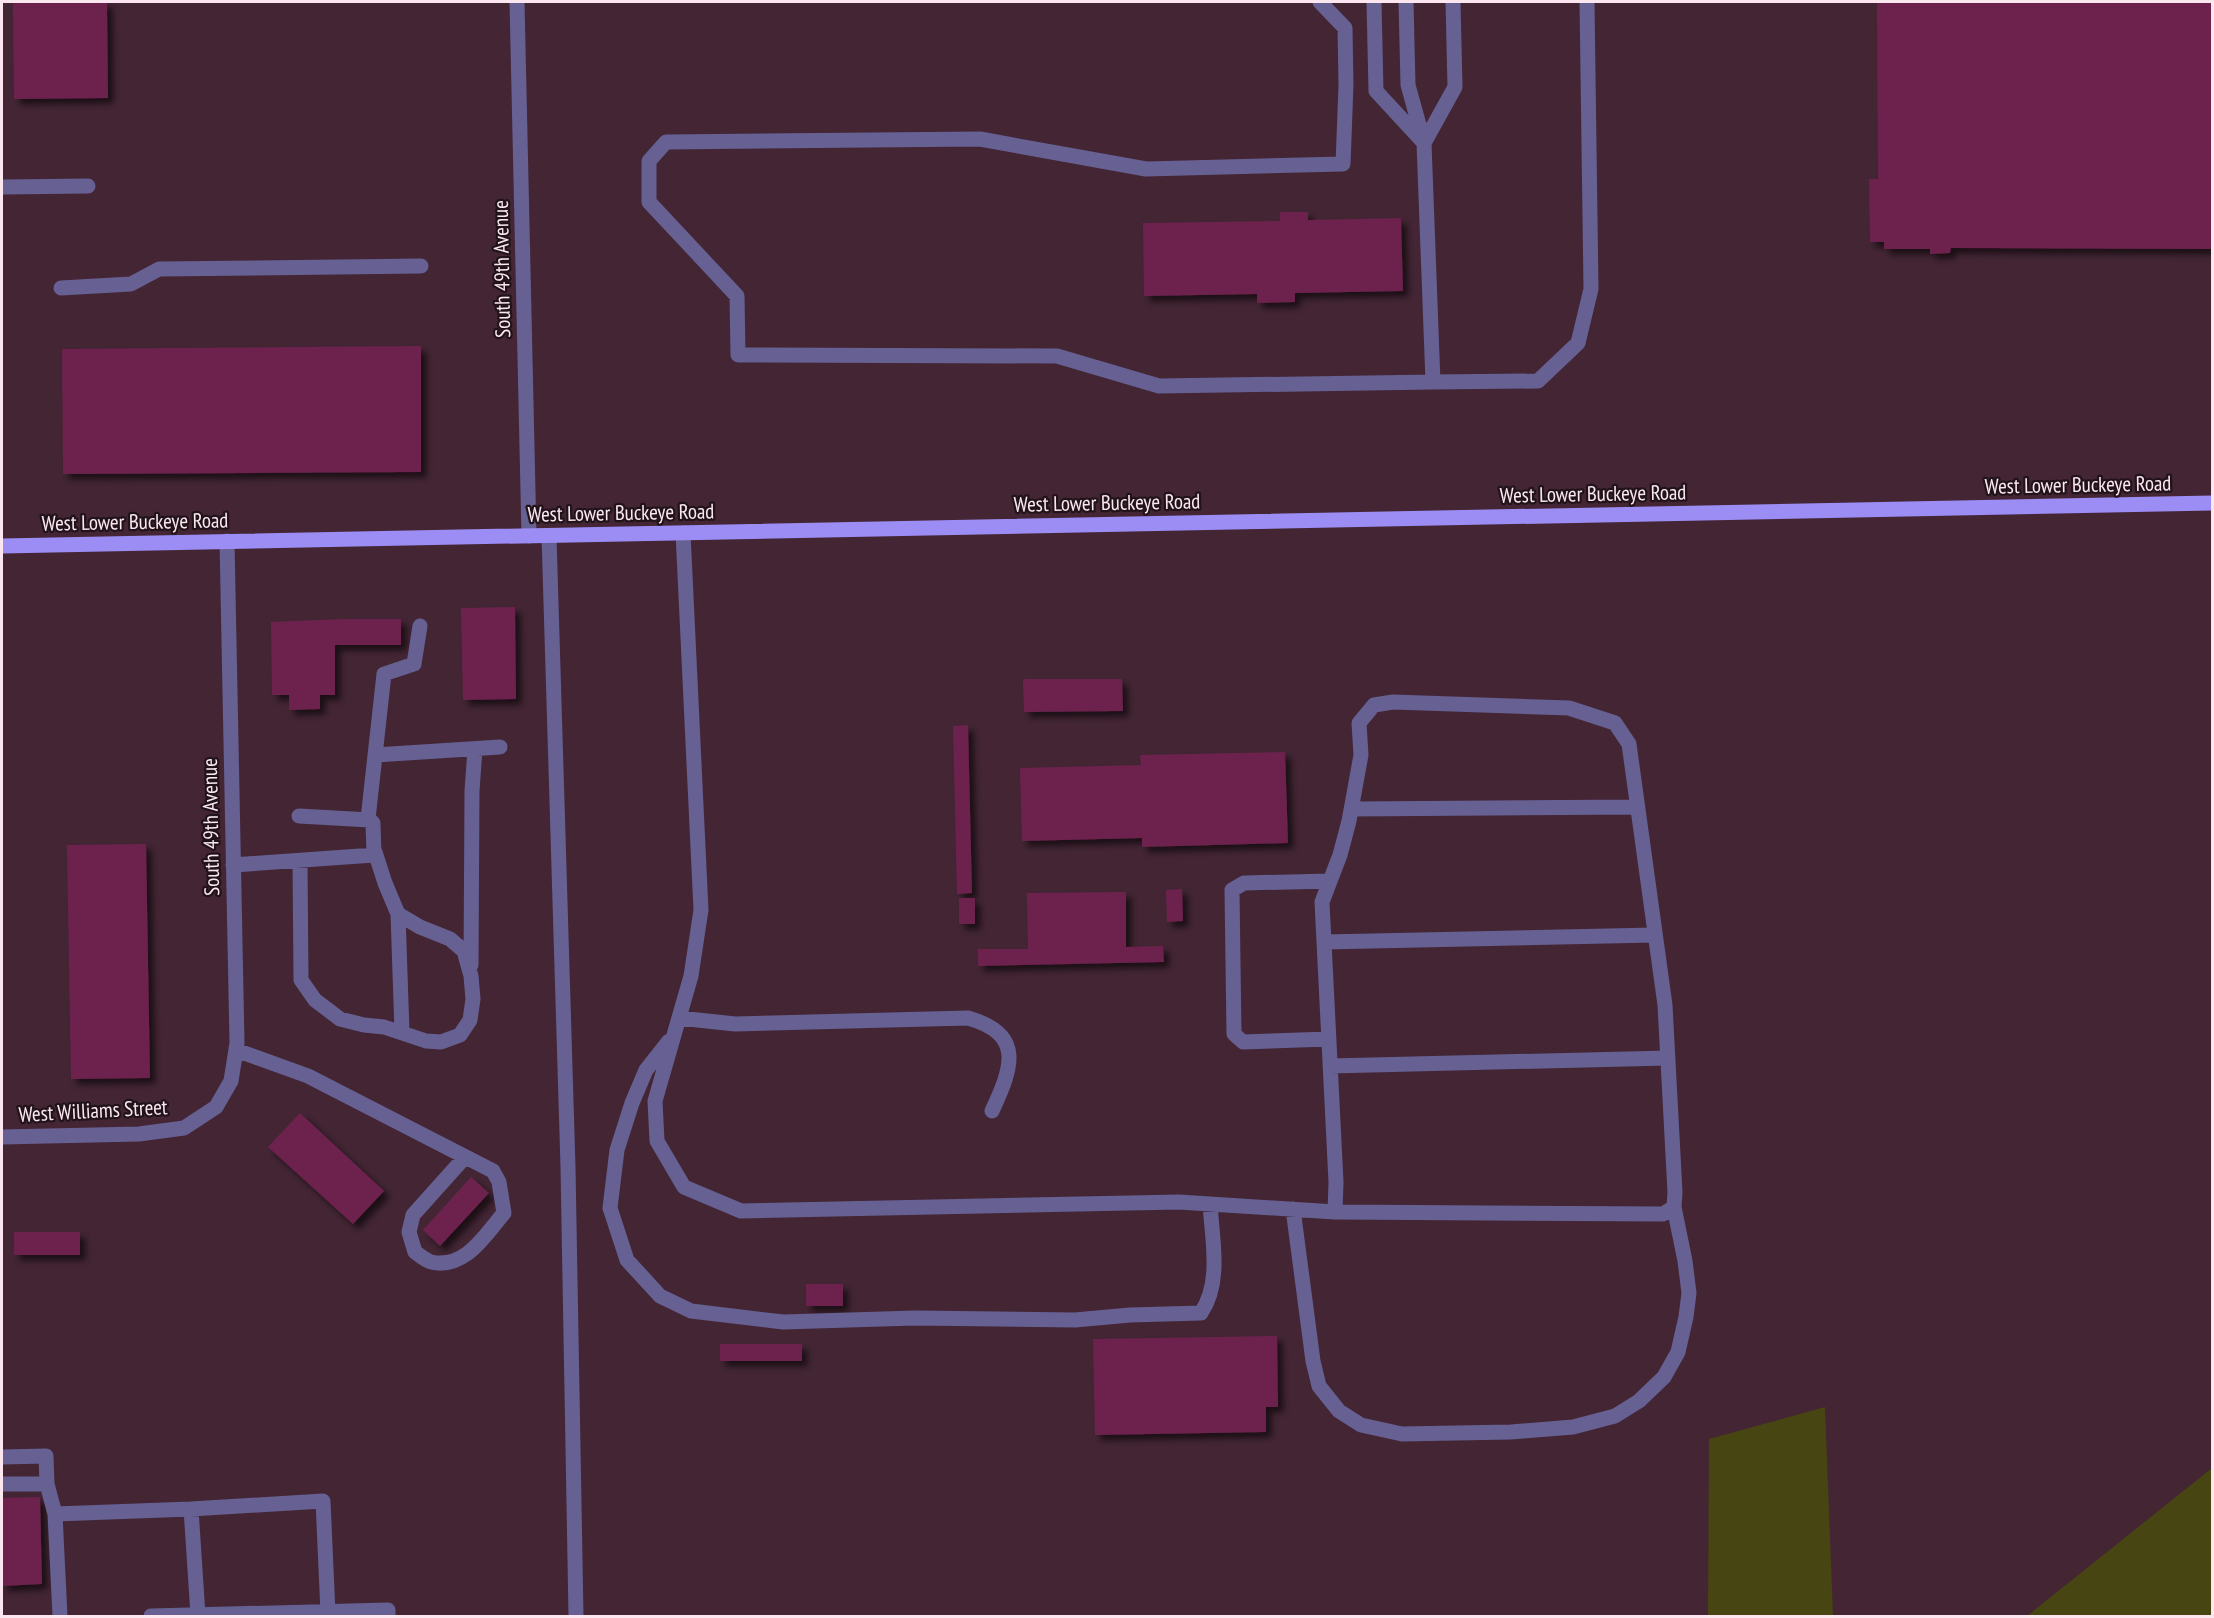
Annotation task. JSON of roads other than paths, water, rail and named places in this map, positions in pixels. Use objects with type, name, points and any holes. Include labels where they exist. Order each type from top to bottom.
[{"type":"main road","name":"West Lower Buckeye Road","points":[[2,546],[2212,503]]},
{"type":"street","name":"South 49th Avenue","points":[[517,2],[529,536]]},
{"type":"street","points":[[1320,2],[1345,28],[1346,85],[1343,164],[1146,170],[980,139],[666,142],[649,161],[649,202],[737,296],[738,355],[1058,356],[1159,386],[1538,381],[1578,343],[1591,289],[1587,2]]},
{"type":"street","points":[[1374,2],[1376,92],[1424,143]]},
{"type":"street","points":[[1406,2],[1408,85],[1424,143],[1432,382]]},
{"type":"street","points":[[1424,143],[1455,87],[1453,2]]},
{"type":"street","points":[[2,187],[88,186]]},
{"type":"street","points":[[62,288],[131,284],[159,269],[421,266]]},
{"type":"street","points":[[683,533],[701,910],[691,976],[655,1101],[657,1141],[684,1188],[741,1211],[1167,1202],[1335,1212],[1663,1214],[1674,1207]]},
{"type":"street","points":[[549,536],[568,1167],[576,1617]]},
{"type":"street","name":"South 49th Avenue","points":[[216,1107],[231,1081],[236,1050],[227,541]]},
{"type":"street","points":[[369,819],[384,674],[414,664],[420,626]]},
{"type":"street","points":[[1293,1209],[1312,1361],[1319,1386],[1339,1412],[1361,1425],[1402,1434],[1510,1432],[1573,1427],[1615,1416],[1639,1401],[1664,1377],[1678,1352],[1689,1293],[1674,1207],[1665,1005],[1629,744],[1615,723],[1569,708],[1393,702],[1374,705],[1359,723],[1361,755],[1351,809],[1340,855],[1322,902],[1336,1182],[1335,1212]]},
{"type":"street","points":[[375,755],[500,747]]},
{"type":"street","points":[[300,861],[302,980],[315,1000],[340,1019],[402,1032],[426,1041],[441,1042],[460,1035],[470,1020],[473,999],[471,976],[472,791],[475,749]]},
{"type":"street","points":[[1351,809],[1637,807]]},
{"type":"street","points":[[299,816],[369,819],[373,823],[375,852],[398,914],[402,1032]]},
{"type":"street","points":[[233,865],[366,857],[374,855],[375,852]]},
{"type":"street","points":[[1329,1039],[1243,1042],[1234,1034],[1232,890],[1244,883],[1330,881]]},
{"type":"street","points":[[398,914],[420,927],[450,939],[464,951],[471,976]]},
{"type":"street","points":[[1324,942],[1655,935]]},
{"type":"street","points":[[679,1018],[735,1024],[968,1018],[987,1023],[999,1033],[1007,1047],[1010,1064],[1005,1084],[992,1111]]},
{"type":"street","points":[[674,1034],[646,1070],[632,1103],[617,1149],[610,1208],[627,1260],[660,1296],[691,1311],[783,1322],[915,1318],[1075,1320],[1130,1315],[1201,1313],[1214,1280],[1210,1204]]},
{"type":"street","points":[[236,1050],[308,1076],[493,1171],[503,1197],[504,1213],[467,1255],[454,1262],[430,1262],[415,1252],[409,1232],[413,1215],[465,1157]]},
{"type":"street","points":[[1330,1066],[1668,1058]]},
{"type":"street","name":"West Williams Street","points":[[2,1137],[139,1134],[184,1128],[216,1107]]},
{"type":"street","points":[[2,1457],[46,1456],[47,1484],[55,1514],[60,1617]]},
{"type":"street","points":[[2,1484],[47,1484]]},
{"type":"street","points":[[55,1514],[323,1501],[328,1612]]},
{"type":"street","points":[[191,1509],[198,1615]]},
{"type":"street","points":[[151,1617],[388,1610],[388,1617]]}]
